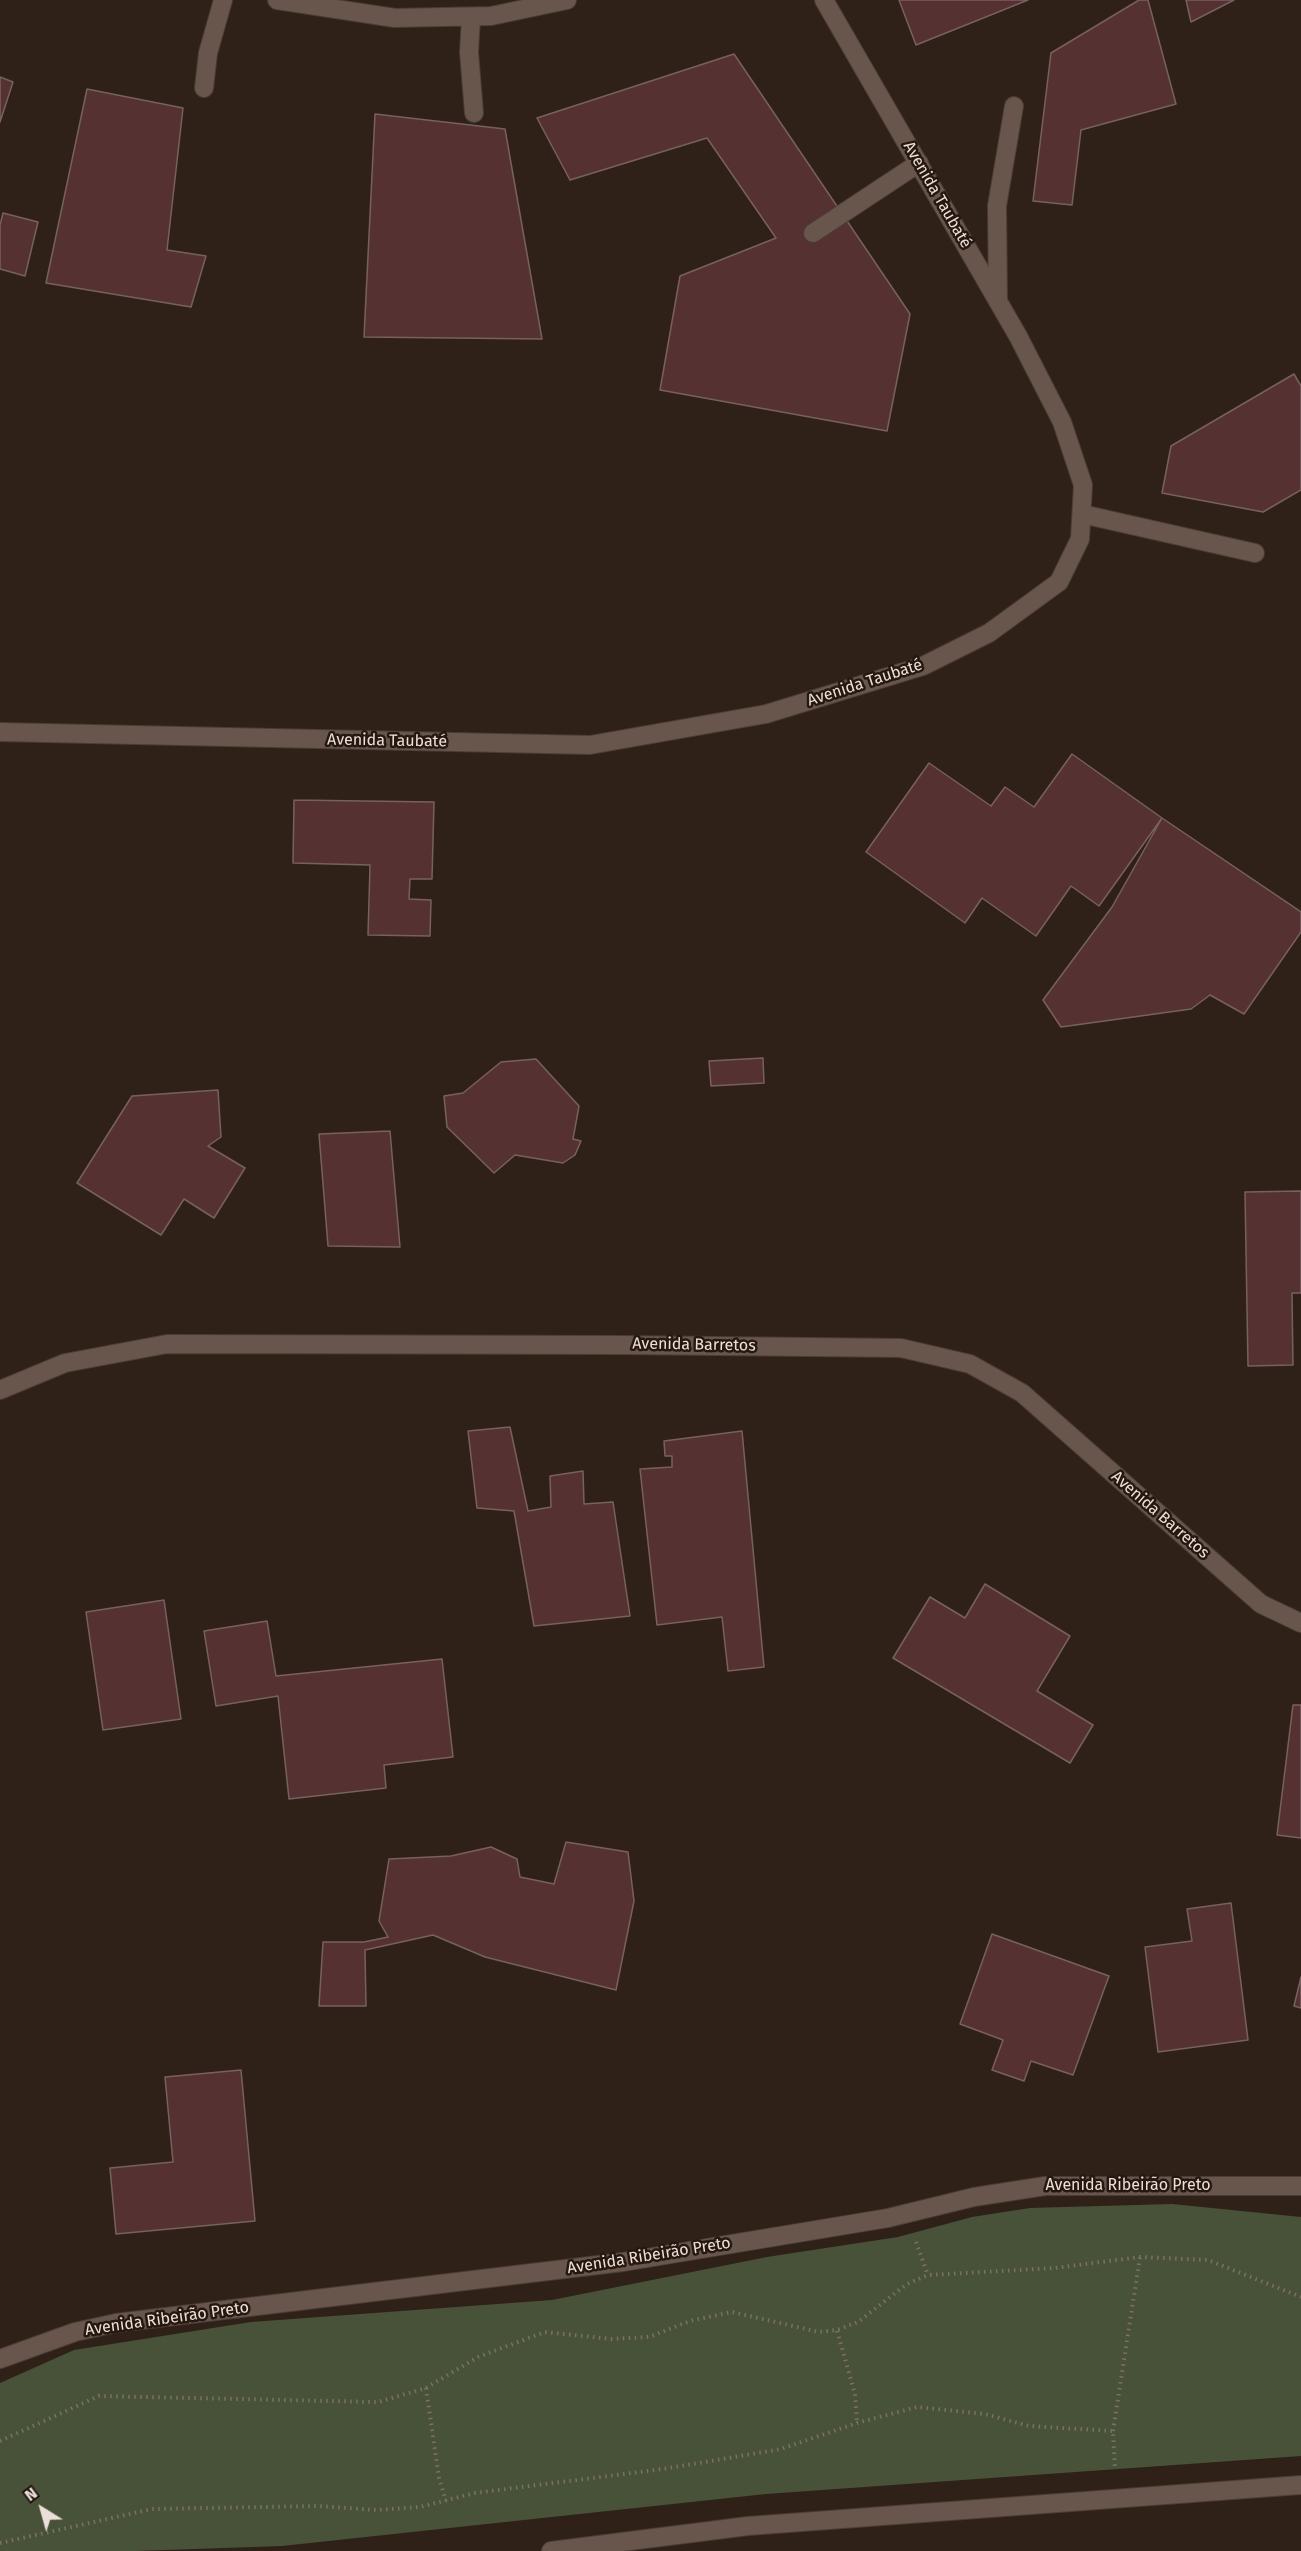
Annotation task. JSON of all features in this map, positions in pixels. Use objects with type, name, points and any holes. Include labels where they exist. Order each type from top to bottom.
[{"type":"street","points":[[204,88],[208,53],[223,0]]},
{"type":"street","points":[[277,0],[395,18],[491,16],[567,0]]},
{"type":"street","name":"Avenida Taubaté","points":[[0,732],[591,745],[766,714],[923,666],[989,633],[1059,582],[1080,539],[1083,485],[1062,422],[998,302],[824,0]]},
{"type":"street","points":[[471,17],[468,52],[474,113]]},
{"type":"street","points":[[998,302],[998,206],[1014,106]]},
{"type":"street","points":[[813,233],[919,163]]},
{"type":"street","points":[[1082,514],[1255,553]]},
{"type":"street","name":"Avenida Barretos","points":[[0,1390],[64,1363],[167,1344],[901,1348],[970,1364],[1022,1393],[1261,1604],[1301,1623]]},
{"type":"street","name":"Avenida Ribeirão Preto","points":[[0,2359],[75,2332],[116,2323],[623,2262],[907,2213],[974,2198],[1045,2186],[1301,2186]]},
{"type":"street","points":[[551,2551],[748,2526],[1301,2484]]},
{"type":"path","points":[[907,2213],[928,2276]]},
{"type":"path","points":[[1116,2498],[1113,2431],[1140,2258]]},
{"type":"path","points":[[0,2441],[99,2396],[378,2402],[426,2388],[478,2357],[545,2332],[611,2339],[649,2337],[690,2321],[732,2312],[819,2332],[837,2330],[858,2322],[907,2284],[928,2276],[1055,2268],[1140,2258],[1208,2260],[1301,2297]]},
{"type":"path","points":[[837,2330],[855,2394],[857,2423]]},
{"type":"path","points":[[426,2388],[439,2478],[446,2500]]},
{"type":"path","points":[[0,2543],[152,2509],[318,2506],[376,2510],[420,2507],[475,2493],[663,2469],[781,2449],[857,2423],[917,2407],[985,2414],[1029,2426],[1113,2431]]},
{"type":"green space","points":[[1172,2204],[1301,2217],[1301,2456],[766,2494],[282,2546],[135,2551],[0,2551],[0,2383],[74,2350],[251,2322],[552,2300],[767,2257],[898,2237],[972,2217],[1030,2208]]},
{"type":"building","points":[[899,0],[1028,0],[916,45]]},
{"type":"building","points":[[1139,0],[1148,0],[1176,104],[1081,130],[1072,205],[1033,201],[1051,53]]},
{"type":"building","points":[[1186,0],[1234,0],[1191,22]]},
{"type":"building","points":[[734,54],[910,314],[887,431],[660,390],[680,276],[776,238],[707,138],[570,180],[537,118]]},
{"type":"building","points":[[0,77],[13,82],[0,122]]},
{"type":"building","points":[[87,89],[183,108],[167,250],[206,256],[191,307],[46,283]]},
{"type":"building","points":[[375,114],[505,129],[542,339],[364,337]]},
{"type":"building","points":[[3,213],[38,222],[25,276],[0,269],[0,225]]},
{"type":"building","points":[[1294,374],[1301,386],[1301,490],[1263,512],[1162,493],[1171,446]]},
{"type":"building","points":[[1072,754],[1162,818],[1099,906],[1071,886],[1036,936],[982,898],[965,923],[866,852],[929,763],[991,806],[1005,787],[1034,807]]},
{"type":"building","points":[[294,800],[434,802],[432,879],[410,879],[409,899],[431,900],[430,936],[368,935],[370,865],[293,863]]},
{"type":"building","points":[[1162,818],[1301,912],[1301,932],[1244,1014],[1210,995],[1191,1009],[1061,1027],[1043,1000],[1112,907]]},
{"type":"building","points":[[763,1058],[764,1083],[711,1086],[709,1061]]},
{"type":"building","points":[[536,1059],[579,1106],[573,1139],[581,1141],[575,1155],[563,1163],[515,1155],[494,1173],[447,1127],[444,1096],[463,1093],[501,1062]]},
{"type":"building","points":[[218,1090],[221,1137],[208,1146],[245,1168],[214,1218],[184,1199],[161,1235],[77,1183],[132,1096]]},
{"type":"building","points":[[390,1131],[400,1247],[328,1246],[319,1134]]},
{"type":"building","points":[[1301,1191],[1301,1293],[1292,1293],[1293,1365],[1248,1366],[1245,1192]]},
{"type":"building","points":[[510,1427],[528,1511],[551,1507],[550,1476],[583,1471],[584,1504],[613,1502],[630,1616],[534,1626],[514,1511],[477,1508],[468,1431]]},
{"type":"building","points":[[742,1431],[764,1667],[728,1671],[722,1617],[657,1625],[640,1469],[672,1467],[672,1456],[665,1456],[664,1441]]},
{"type":"building","points":[[985,1584],[1070,1636],[1037,1691],[1093,1725],[1070,1763],[893,1658],[930,1597],[965,1618]]},
{"type":"building","points":[[164,1600],[181,1719],[103,1730],[86,1612]]},
{"type":"building","points":[[267,1621],[276,1676],[442,1659],[453,1757],[384,1765],[386,1788],[289,1799],[278,1696],[216,1706],[204,1631]]},
{"type":"building","points":[[1293,1705],[1301,1705],[1301,1838],[1277,1835]]},
{"type":"building","points":[[566,1842],[628,1852],[634,1901],[616,1990],[485,1957],[433,1935],[365,1950],[366,2006],[319,2006],[323,1942],[364,1942],[388,1937],[379,1921],[389,1859],[451,1856],[491,1847],[517,1859],[520,1877],[554,1884]]},
{"type":"building","points":[[1231,1903],[1248,2040],[1158,2052],[1145,1947],[1192,1941],[1187,1909]]},
{"type":"building","points":[[992,1934],[1109,1976],[1073,2075],[1031,2061],[1024,2081],[992,2070],[1003,2040],[960,2024]]},
{"type":"building","points":[[1301,1977],[1301,2008],[1294,2006]]},
{"type":"building","points":[[241,2070],[255,2221],[116,2234],[110,2168],[173,2162],[165,2077]]}]
